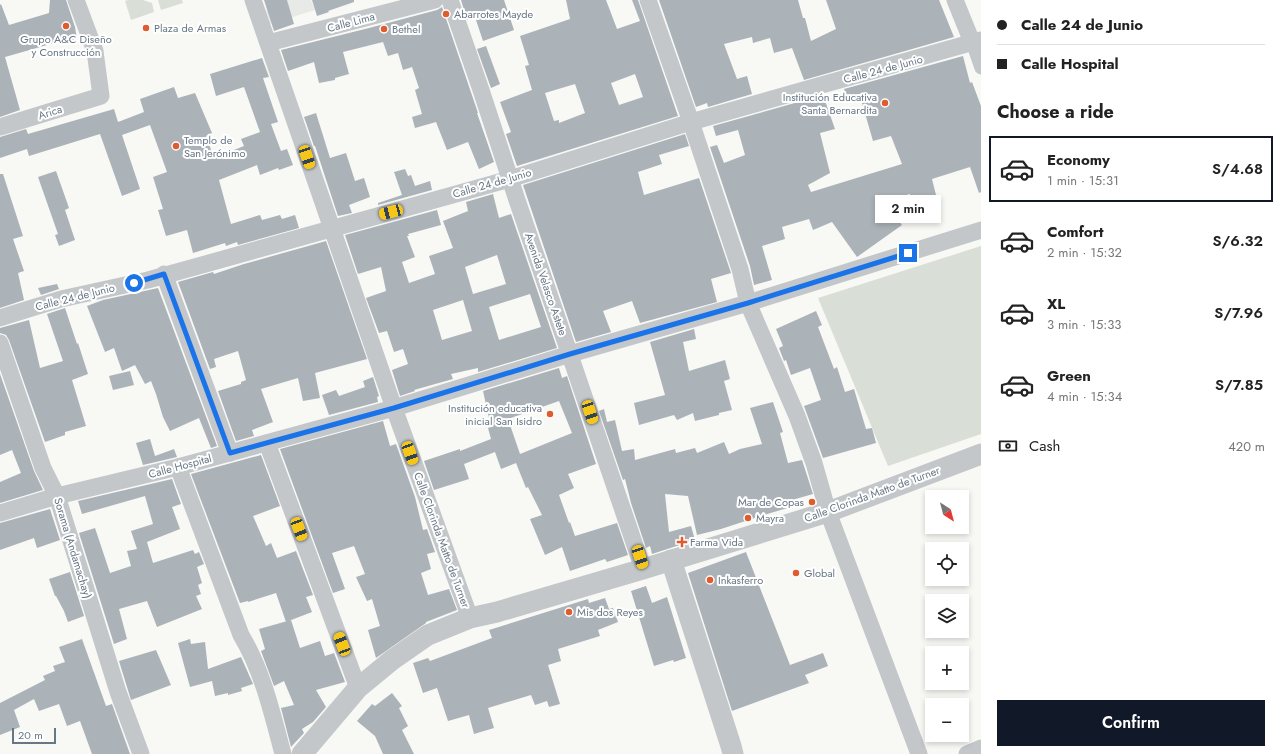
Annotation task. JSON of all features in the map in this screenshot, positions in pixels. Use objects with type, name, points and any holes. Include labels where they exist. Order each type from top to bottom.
[{"type":"street","name":"Arica","points":[[0,127],[100,96],[95,51],[76,0]]},
{"type":"street","name":"Calle Clorinda Matto de Turner","points":[[254,0],[394,408],[470,618],[497,612],[644,569],[828,512],[981,454]]},
{"type":"street","name":"Calle Lima","points":[[268,44],[435,0]]},
{"type":"street","name":"Avenida Velasco Astete","points":[[450,0],[644,569]]},
{"type":"street","points":[[648,0],[691,122],[740,269],[748,303],[797,416],[814,463],[828,512],[919,754]]},
{"type":"street","points":[[955,0],[976,41],[981,68]]},
{"type":"street","name":"Calle 24 de Junio","points":[[0,318],[61,299],[148,280],[164,274],[510,178],[691,122],[976,41]]},
{"type":"street","name":"Calle Hospital","points":[[0,513],[57,496],[178,467],[394,408],[570,354],[748,303],[981,230]]},
{"type":"street","points":[[164,274],[230,453]]},
{"type":"street","name":"Sorama (Andamachay)","points":[[0,343],[43,468],[57,496],[118,692],[141,754]]},
{"type":"street","points":[[267,443],[358,688]]},
{"type":"street","points":[[178,467],[241,635],[251,652],[264,683],[283,754]]},
{"type":"street","points":[[671,560],[732,750]]},
{"type":"street","points":[[303,753],[358,688],[392,660],[428,635],[470,618]]},
{"type":"street","points":[[967,754],[981,748]]},
{"type":"shaded area","points":[[143,0],[152,3],[154,12],[131,20],[125,1]]},
{"type":"shaded area","points":[[158,0],[182,0],[183,3],[161,10]]},
{"type":"shaded area","points":[[287,0],[311,0],[315,10],[270,24],[266,10],[288,3]]},
{"type":"shaded area","points":[[981,246],[981,434],[888,466],[818,298]]},
{"type":"building","points":[[50,0],[66,0],[75,27],[77,39],[61,41],[5,57],[20,110],[0,117],[0,5],[1,4],[9,25],[49,13]]},
{"type":"building","points":[[264,0],[287,0],[294,24],[274,31]]},
{"type":"building","points":[[312,0],[354,0],[354,2],[317,16]]},
{"type":"building","points":[[461,0],[504,0],[514,30],[483,41],[475,17],[467,20]]},
{"type":"building","points":[[566,0],[606,0],[617,29],[640,21],[632,0],[638,0],[678,116],[517,166],[506,134],[511,132],[500,102],[532,90],[525,66],[529,65],[520,36],[570,19]],"holes":[[[635,74],[643,97],[619,105],[611,83]],[[575,84],[585,113],[559,123],[559,120],[554,121],[545,93]]]},
{"type":"building","points":[[659,0],[798,0],[803,18],[805,18],[811,41],[836,29],[826,0],[939,0],[954,37],[804,80],[792,48],[774,53],[770,38],[753,43],[752,37],[724,44],[737,79],[747,76],[752,94],[708,107],[707,103],[696,107]]},
{"type":"building","points":[[442,7],[494,162],[479,169],[468,142],[447,150],[436,122],[415,128],[412,117],[422,114],[415,90],[419,88],[412,67],[403,70],[398,53],[388,56],[383,42],[343,52],[349,74],[335,78],[335,80],[319,83],[314,62],[288,71],[281,50],[437,10]]},
{"type":"building","points":[[486,46],[500,84],[491,88],[477,49]]},
{"type":"building","points":[[963,56],[970,83],[972,82],[981,106],[981,192],[979,193],[970,167],[932,179],[936,195],[912,201],[910,194],[885,201],[902,225],[857,257],[832,222],[813,230],[809,219],[782,227],[785,239],[762,246],[772,280],[754,285],[750,266],[710,147],[717,145],[724,163],[745,155],[738,130],[716,136],[713,126],[823,95],[835,129],[820,133],[830,173],[808,185],[811,192],[902,164],[891,136],[873,141],[860,96],[847,100],[844,89]]},
{"type":"building","points":[[262,58],[269,77],[263,78],[278,122],[271,124],[281,151],[287,149],[293,165],[279,170],[278,168],[260,175],[257,165],[219,180],[231,224],[260,215],[262,220],[280,215],[282,219],[295,215],[299,228],[238,245],[237,242],[226,246],[225,243],[193,253],[187,230],[166,236],[158,210],[163,209],[153,177],[167,172],[150,125],[122,135],[140,189],[122,196],[100,134],[29,156],[27,149],[0,158],[0,137],[26,129],[28,134],[114,109],[118,122],[144,112],[140,99],[174,87],[178,98],[195,93],[212,133],[206,136],[214,158],[244,146],[241,139],[260,132],[244,87],[216,96],[210,74]]},
{"type":"building","points":[[316,113],[330,158],[346,153],[355,181],[364,178],[370,197],[349,205],[352,213],[338,216],[304,117]]},
{"type":"building","points":[[685,134],[689,146],[659,155],[662,164],[638,172],[644,195],[699,178],[731,273],[711,279],[717,302],[640,323],[632,301],[603,311],[611,332],[576,342],[523,185]]},
{"type":"building","points":[[405,169],[408,176],[411,175],[415,186],[430,181],[432,190],[378,205],[378,203],[402,195],[394,172]]},
{"type":"building","points":[[56,171],[69,208],[65,210],[75,240],[59,246],[55,235],[58,234],[38,177]]},
{"type":"building","points":[[0,174],[3,174],[23,236],[13,239],[24,271],[18,273],[24,300],[0,308]]},
{"type":"building","points":[[493,194],[499,218],[511,214],[557,348],[478,372],[478,368],[451,374],[453,379],[414,390],[415,391],[400,396],[392,370],[408,364],[403,349],[394,352],[387,331],[379,333],[366,298],[386,291],[381,267],[358,274],[345,235],[437,210],[441,225],[408,234],[409,236],[407,236],[415,257],[402,262],[409,283],[435,274],[429,256],[453,248],[443,221],[468,211],[466,202]],"holes":[[[497,255],[506,284],[473,294],[465,267]],[[530,294],[541,327],[499,340],[489,307]],[[463,300],[472,331],[442,340],[433,310]]]},
{"type":"building","points":[[326,241],[367,359],[315,373],[320,398],[303,401],[298,378],[261,389],[273,422],[252,430],[254,436],[236,441],[218,391],[241,384],[241,382],[246,380],[238,351],[214,359],[216,367],[210,369],[178,282],[213,272],[214,274]]},
{"type":"building","points":[[57,284],[59,289],[41,295],[38,288]]},
{"type":"building","points":[[158,288],[217,446],[211,448],[199,418],[170,431],[163,417],[151,381],[145,384],[135,365],[122,371],[114,348],[105,352],[87,306],[103,300]]},
{"type":"building","points":[[65,308],[88,374],[72,380],[86,426],[65,432],[65,435],[45,442],[9,340],[6,335],[0,333],[0,328],[29,320],[40,368],[63,361],[47,314]]},
{"type":"building","points":[[816,311],[822,325],[818,327],[834,369],[837,367],[845,392],[854,389],[866,429],[872,428],[876,443],[823,458],[804,406],[821,400],[810,368],[791,375],[786,360],[784,361],[779,348],[783,346],[776,329]]},
{"type":"building","points":[[694,329],[696,339],[683,342],[689,371],[725,360],[730,379],[724,381],[732,410],[695,421],[693,413],[677,420],[674,415],[639,425],[634,403],[665,395],[650,342]]},
{"type":"building","points":[[559,368],[562,378],[567,376],[596,464],[568,474],[574,488],[559,495],[575,536],[617,523],[628,555],[607,562],[605,559],[570,571],[562,547],[545,555],[530,519],[542,515],[528,487],[526,488],[516,463],[501,469],[495,452],[464,464],[469,479],[434,490],[424,461],[460,449],[460,451],[491,439],[488,428],[491,427],[483,391]],"holes":[[[559,401],[572,433],[520,454],[508,419]]]},
{"type":"building","points":[[130,371],[134,385],[113,390],[109,376]]},
{"type":"building","points":[[0,374],[34,471],[43,490],[0,503],[0,482],[21,473],[12,450],[0,455]]},
{"type":"building","points":[[373,377],[379,396],[377,397],[378,402],[329,415],[322,395],[336,390],[339,396],[365,387],[363,381]]},
{"type":"building","points":[[773,402],[783,432],[780,433],[788,463],[802,460],[813,494],[792,500],[794,506],[697,535],[688,496],[665,494],[669,532],[691,526],[695,540],[652,554],[650,546],[646,548],[631,503],[625,479],[623,480],[599,411],[604,409],[607,422],[615,420],[622,451],[634,449],[635,460],[675,449],[676,453],[695,448],[697,453],[724,442],[729,454],[740,449],[762,444],[750,408]]},
{"type":"building","points":[[383,421],[390,446],[396,444],[415,497],[423,530],[427,529],[435,552],[427,554],[431,569],[421,573],[428,595],[449,589],[457,610],[426,622],[376,658],[368,630],[380,626],[372,599],[367,601],[356,577],[365,574],[354,546],[332,553],[345,589],[333,593],[280,449]]},
{"type":"building","points":[[150,439],[155,456],[174,449],[177,457],[143,465],[136,443]]},
{"type":"building","points":[[261,455],[280,506],[253,516],[266,546],[271,543],[277,558],[296,551],[313,595],[306,597],[312,612],[286,622],[276,593],[240,603],[191,474]]},
{"type":"building","points":[[172,479],[181,504],[172,507],[180,529],[147,542],[153,563],[193,550],[195,554],[199,552],[204,564],[197,567],[202,583],[198,585],[201,594],[196,596],[202,609],[157,627],[147,601],[119,609],[127,639],[114,644],[79,533],[95,528],[110,573],[131,566],[127,551],[137,549],[131,531],[153,524],[145,496],[82,514],[78,501]]},
{"type":"building","points":[[50,509],[60,540],[37,548],[34,538],[0,550],[0,523]]},
{"type":"building","points":[[746,552],[790,665],[823,653],[828,666],[805,675],[809,683],[732,711],[688,573]]},
{"type":"building","points":[[70,572],[84,616],[68,622],[64,611],[55,596],[49,579]]},
{"type":"building","points":[[646,586],[652,603],[667,597],[686,658],[674,662],[673,660],[654,666],[631,591]]},
{"type":"building","points":[[605,598],[609,609],[613,608],[618,622],[598,630],[600,636],[558,649],[561,661],[548,665],[560,704],[549,707],[547,701],[535,705],[531,695],[488,708],[494,728],[474,734],[469,715],[448,721],[437,688],[423,693],[413,663],[428,658],[430,661],[492,638],[489,630],[588,599],[589,603]]},
{"type":"building","points":[[291,620],[300,648],[320,641],[325,656],[334,653],[345,682],[316,690],[326,707],[313,722],[302,729],[304,733],[291,747],[281,708],[294,705],[284,681],[274,686],[261,651],[265,649],[259,629]]},
{"type":"building","points":[[82,639],[106,706],[112,704],[130,754],[92,754],[80,721],[67,726],[59,704],[39,711],[34,699],[14,710],[20,727],[0,735],[0,703],[45,680],[43,676],[55,671],[53,666],[65,662],[59,647]]},
{"type":"building","points":[[190,639],[191,644],[205,642],[208,669],[241,657],[253,684],[241,688],[242,691],[228,695],[228,693],[215,696],[212,681],[190,687],[178,643]]},
{"type":"building","points":[[156,650],[171,685],[131,700],[119,661]]},
{"type":"building","points":[[392,693],[402,706],[399,708],[408,726],[402,730],[414,754],[383,754],[375,736],[357,721],[372,704],[375,706]]},
{"type":"place","name":"Abarrotes Mayde","points":[[446,14]]},
{"type":"place","name":"Grupo A&C Diseño y Construcción","points":[[66,26]]},
{"type":"place","name":"Plaza de Armas","points":[[146,28]]},
{"type":"place","name":"Bethel","points":[[384,29]]},
{"type":"place","name":"Institución Educativa Santa Bernardita","points":[[885,103]]},
{"type":"place","name":"Templo de San Jerónimo","points":[[176,146]]},
{"type":"place","name":"Institución educativa inicial San Isidro","points":[[550,414]]},
{"type":"place","name":"Mar de Copas","points":[[812,502]]},
{"type":"place","name":"Mayra","points":[[748,518]]},
{"type":"place","name":"Farma Vida","points":[[682,542]]},
{"type":"place","name":"Global","points":[[796,573]]},
{"type":"place","name":"Inkasferro","points":[[710,580]]},
{"type":"place","name":"Mis dos Reyes","points":[[569,612]]},
{"type":"route","points":[[134,283],[164,274],[230,453],[394,408],[570,354],[748,303],[908,253]]}]
